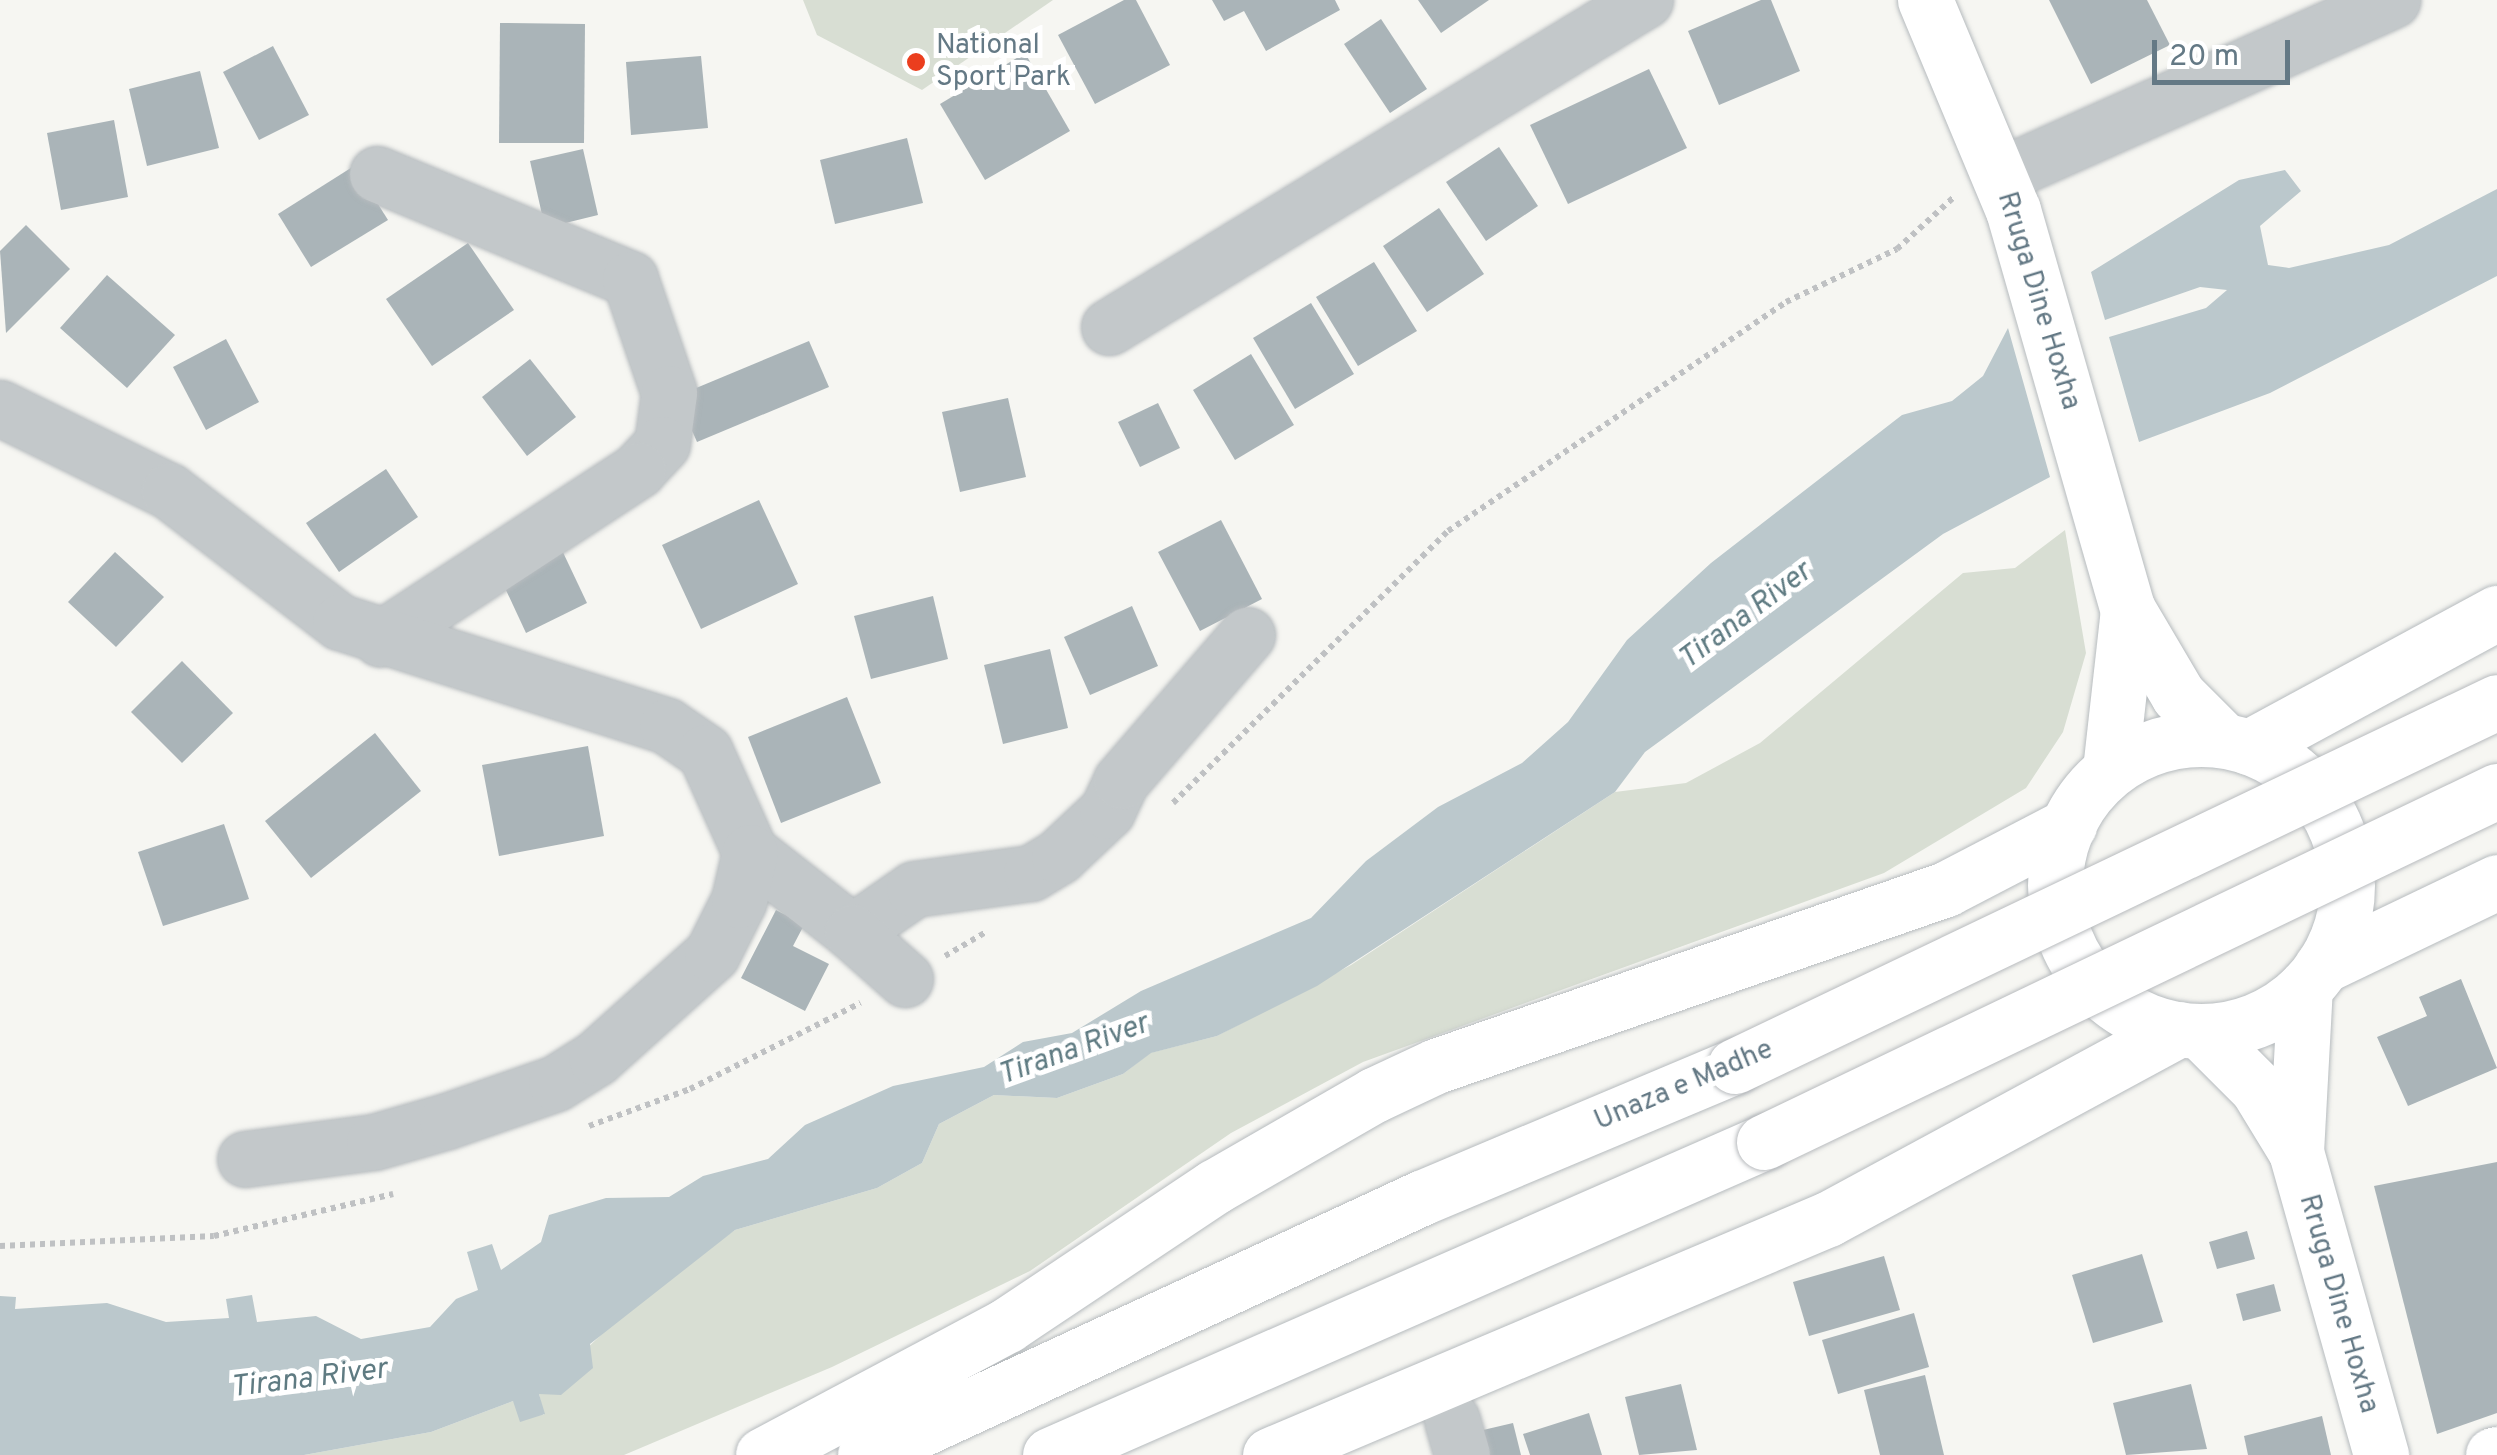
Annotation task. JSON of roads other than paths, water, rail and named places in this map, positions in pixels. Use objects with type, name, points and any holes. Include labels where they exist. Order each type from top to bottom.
[{"type":"main road","name":"Rruga Dine Hoxha","points":[[1926,0],[2006,193],[2128,610],[2178,695],[2236,744],[2312,788],[2343,846],[2345,913],[2314,976],[2296,1152]]},
{"type":"main road","name":"Rruga Dine Hoxha","points":[[2110,770],[2128,610]]},
{"type":"main road","points":[[2236,744],[2497,612]]},
{"type":"main road","name":"Unaza e Madhe","points":[[864,1455],[1421,1198],[1736,1066],[2497,702]]},
{"type":"main road","name":"Rruga Dine Hoxha","points":[[2236,744],[2145,750],[2110,770],[2069,824],[2055,873],[2070,950],[2123,1009],[2190,1030],[2257,1088],[2296,1152],[2381,1455]]},
{"type":"main road","points":[[1050,1455],[1764,1142],[2497,791]]},
{"type":"main road","points":[[762,1455],[1007,1325],[1214,1188],[1374,1094],[1436,1066],[1946,889],[2069,824]]},
{"type":"main road","points":[[1270,1455],[1828,1220],[2190,1030],[2266,1016],[2314,976],[2497,882]]},
{"type":"street","points":[[1109,328],[1645,0]]},
{"type":"street","points":[[2006,193],[2392,0]]},
{"type":"street","points":[[377,174],[630,279],[669,394],[662,444],[638,470],[380,638]]},
{"type":"street","points":[[0,408],[170,491],[340,622],[380,638],[667,726],[705,752],[750,852],[905,978]]},
{"type":"street","points":[[852,932],[914,889],[1031,872],[1059,856],[1107,811],[1120,782],[1246,635]]},
{"type":"street","points":[[244,1159],[374,1142],[447,1122],[556,1082],[596,1058],[712,954],[739,900],[750,852]]},
{"type":"water","points":[[2285,170],[2301,191],[2260,226],[2268,265],[2289,268],[2389,245],[2497,189],[2497,276],[2270,393],[2139,442],[2109,337],[2206,308],[2227,290],[2200,287],[2105,320],[2091,272],[2239,180]]},
{"type":"water","name":"Tirana River","points":[[2008,328],[2050,477],[1943,534],[1645,752],[1615,792],[1317,986],[1217,1036],[1151,1053],[1123,1074],[1057,1098],[994,1095],[939,1124],[922,1163],[877,1188],[735,1230],[590,1344],[593,1368],[561,1395],[539,1394],[545,1414],[520,1422],[513,1401],[431,1432],[304,1455],[0,1455],[0,1296],[16,1297],[15,1309],[107,1303],[166,1322],[229,1318],[226,1299],[252,1295],[257,1322],[316,1316],[361,1339],[430,1327],[456,1299],[478,1290],[467,1252],[492,1244],[501,1270],[541,1242],[549,1215],[606,1198],[669,1197],[703,1176],[768,1159],[805,1125],[893,1086],[984,1067],[1023,1042],[1072,1033],[1141,991],[1311,918],[1366,861],[1438,807],[1522,763],[1568,722],[1627,640],[1711,563],[1902,415],[1952,401],[1983,376]]},
{"type":"place","name":"National Sport Park","points":[[916,62]]}]
